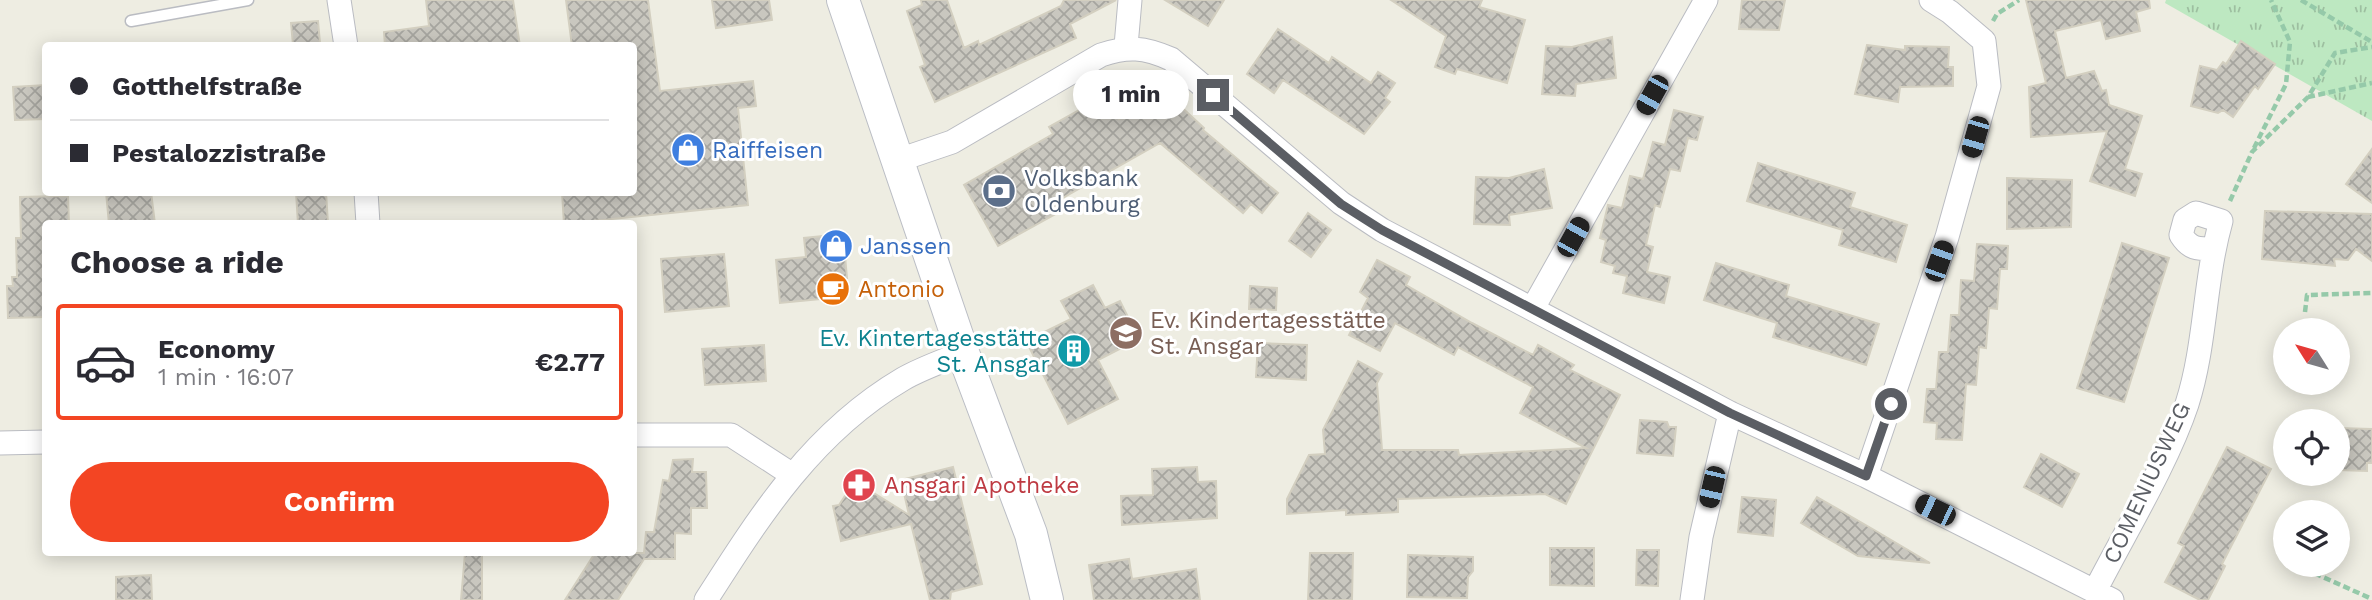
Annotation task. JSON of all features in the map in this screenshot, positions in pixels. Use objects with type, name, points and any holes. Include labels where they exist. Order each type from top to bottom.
[{"type":"main road","points":[[843,0],[963,354],[1031,534],[1047,600]]},
{"type":"street","points":[[340,0],[345,42]]},
{"type":"street","points":[[1126,47],[1130,0]]},
{"type":"street","points":[[1533,308],[1706,0]]},
{"type":"street","points":[[1866,476],[1947,237],[1989,86],[1984,41],[1931,0]]},
{"type":"street","points":[[896,161],[952,142],[1101,55],[1126,47],[1150,49],[1171,59],[1341,204],[1382,230],[1730,413],[1866,476],[2103,596]]},
{"type":"street","points":[[366,196],[368,220]]},
{"type":"street","points":[[2213,249],[2196,249],[2187,245],[2181,235],[2185,220],[2196,213],[2221,221]]},
{"type":"street","name":"COMENIUSWEG","points":[[2103,596],[2187,404],[2206,311],[2213,249],[2221,221]]},
{"type":"street","points":[[706,600],[791,474],[865,406],[903,379],[963,354]]},
{"type":"street","points":[[1692,600],[1701,537],[1730,413]]},
{"type":"street","points":[[637,435],[731,435],[791,474]]},
{"type":"street","points":[[0,443],[42,442]]},
{"type":"lane","points":[[131,21],[248,0]]},
{"type":"path","points":[[2221,221],[2286,84],[2290,42],[2271,0]]},
{"type":"path","points":[[2301,0],[2372,45]]},
{"type":"path","points":[[2252,152],[2308,97],[2335,52],[2372,45]]},
{"type":"path","points":[[2308,97],[2372,83]]},
{"type":"path","points":[[2305,312],[2307,295],[2372,293]]},
{"type":"path","points":[[2322,577],[2372,600]]},
{"type":"green space","points":[[2166,0],[2372,0],[2372,121],[2165,3]]},
{"type":"building","points":[[426,0],[513,0],[519,42],[385,42],[384,32],[429,26]]},
{"type":"building","name":"Raiffeisen","points":[[566,0],[648,0],[660,91],[753,81],[756,106],[738,108],[748,205],[603,220],[564,220],[562,196],[637,196],[637,42],[571,42]]},
{"type":"building","points":[[712,0],[769,0],[772,20],[716,28]]},
{"type":"building","points":[[921,0],[947,0],[964,48],[978,41],[979,45],[1061,6],[1064,0],[1116,0],[1070,24],[1076,38],[935,102],[920,67],[925,65],[907,11],[922,5]]},
{"type":"building","points":[[1165,0],[1224,0],[1208,26]]},
{"type":"building","points":[[1391,0],[1482,0],[1479,7],[1525,20],[1507,83],[1457,69],[1455,74],[1435,67],[1446,36]]},
{"type":"building","points":[[1742,0],[1785,0],[1779,30],[1739,29]]},
{"type":"building","points":[[2026,0],[2149,0],[2150,8],[2136,12],[2140,31],[2106,39],[2101,20],[2055,31],[2066,78],[2094,71],[2102,91],[2106,90],[2109,105],[2142,116],[2125,169],[2142,174],[2135,196],[2090,181],[2107,131],[2031,137],[2029,87],[2046,83]]},
{"type":"building","points":[[318,21],[320,42],[293,42],[291,23]]},
{"type":"building","points":[[1278,29],[1329,63],[1332,57],[1371,83],[1378,72],[1395,83],[1385,98],[1390,102],[1364,134],[1283,80],[1274,93],[1247,74]]},
{"type":"building","points":[[1612,37],[1616,78],[1576,84],[1575,96],[1542,94],[1546,46],[1572,47]]},
{"type":"building","points":[[2241,41],[2275,64],[2258,89],[2255,86],[2233,117],[2223,110],[2218,113],[2191,106],[2200,66],[2217,70],[2223,62],[2226,64]]},
{"type":"building","points":[[1867,45],[1905,50],[1905,46],[1949,47],[1948,67],[1953,67],[1953,86],[1900,87],[1898,102],[1855,94]]},
{"type":"building","points":[[42,85],[42,119],[15,120],[13,87]]},
{"type":"building","points":[[1145,90],[1157,101],[1165,92],[1204,128],[1203,130],[1278,193],[1262,213],[1251,204],[1243,213],[1160,143],[1054,203],[1059,212],[998,246],[964,185],[1053,134],[1049,127],[1106,95],[1119,119]]},
{"type":"building","points":[[1674,110],[1703,117],[1697,140],[1688,138],[1680,171],[1670,169],[1660,207],[1655,205],[1646,245],[1653,247],[1647,272],[1670,277],[1664,303],[1623,293],[1627,276],[1613,273],[1615,266],[1601,262],[1606,240],[1600,238],[1608,205],[1622,208],[1630,176],[1643,179],[1653,142],[1665,145]]},
{"type":"building","points":[[2372,149],[2372,203],[2346,184]]},
{"type":"building","points":[[1758,163],[1855,193],[1850,207],[1907,225],[1896,262],[1839,245],[1843,230],[1747,201]]},
{"type":"building","points":[[1544,169],[1552,208],[1509,215],[1510,225],[1474,224],[1476,177],[1509,178]]},
{"type":"building","points":[[2007,178],[2072,180],[2071,227],[2007,229]]},
{"type":"building","points":[[68,196],[69,220],[42,220],[42,317],[8,318],[7,286],[13,286],[12,277],[17,277],[16,238],[21,238],[20,197]]},
{"type":"building","points":[[106,196],[152,196],[154,220],[109,220]]},
{"type":"building","points":[[296,196],[326,196],[328,220],[298,220]]},
{"type":"building","points":[[2265,211],[2372,214],[2372,261],[2356,249],[2348,260],[2334,259],[2335,266],[2262,259]]},
{"type":"building","points":[[1308,213],[1331,230],[1311,257],[1289,241]]},
{"type":"building","points":[[843,234],[847,278],[840,278],[841,297],[780,303],[776,260],[806,257],[804,238]]},
{"type":"building","points":[[2122,243],[2169,258],[2124,402],[2077,388]]},
{"type":"building","points":[[1977,244],[2008,246],[2007,269],[2000,269],[1997,309],[1989,308],[1986,348],[1979,347],[1976,385],[1966,384],[1962,440],[1936,439],[1937,423],[1924,422],[1927,389],[1936,389],[1939,352],[1948,352],[1951,315],[1959,315],[1961,280],[1974,281]]},
{"type":"building","points":[[724,254],[729,306],[665,312],[661,259]]},
{"type":"building","points":[[1377,260],[1410,277],[1406,285],[1472,323],[1533,355],[1538,345],[1574,365],[1570,370],[1620,395],[1566,504],[1545,494],[1398,499],[1398,512],[1346,515],[1346,510],[1287,514],[1287,499],[1309,455],[1325,454],[1323,430],[1358,361],[1382,374],[1377,383],[1382,450],[1458,450],[1459,455],[1586,448],[1520,413],[1533,387],[1458,347],[1454,355],[1395,323],[1380,351],[1349,335],[1368,298],[1360,292]]},
{"type":"building","points":[[1716,263],[1789,285],[1786,296],[1879,324],[1866,365],[1773,337],[1777,323],[1704,300]]},
{"type":"building","name":"Ev. Kintertagesstätte St. Ansgar","points":[[1093,285],[1105,308],[1120,301],[1139,339],[1098,360],[1118,399],[1068,424],[1026,341],[1071,319],[1061,301]]},
{"type":"building","points":[[1250,286],[1277,288],[1276,310],[1249,309]]},
{"type":"building","points":[[1258,343],[1307,345],[1306,380],[1256,377]]},
{"type":"building","points":[[764,345],[766,381],[705,385],[702,349]]},
{"type":"building","points":[[1640,420],[1667,422],[1669,427],[1676,427],[1673,456],[1637,453]]},
{"type":"building","points":[[2350,428],[2372,429],[2372,463],[2367,463],[2367,471],[2350,470]]},
{"type":"building","points":[[2227,447],[2271,469],[2222,564],[2225,566],[2208,600],[2200,600],[2165,582],[2184,546],[2178,543]]},
{"type":"building","points":[[2041,454],[2079,474],[2062,507],[2024,487]]},
{"type":"building","points":[[693,459],[692,472],[706,472],[707,508],[691,508],[691,534],[675,533],[675,559],[644,559],[618,600],[565,600],[593,556],[637,556],[637,553],[644,553],[646,532],[654,532],[663,480],[669,481],[673,460]]},
{"type":"building","points":[[953,467],[982,584],[951,592],[950,600],[930,600],[911,524],[841,541],[833,506],[839,505],[850,488],[861,485],[909,515],[901,480]]},
{"type":"building","points":[[1197,467],[1198,482],[1216,481],[1217,518],[1122,525],[1121,496],[1153,495],[1152,469]]},
{"type":"building","points":[[1742,497],[1776,500],[1773,536],[1738,532]]},
{"type":"building","points":[[1817,497],[1930,563],[1858,556],[1801,523]]},
{"type":"building","points":[[1550,548],[1594,548],[1594,586],[1550,585]]},
{"type":"building","points":[[1637,550],[1659,550],[1658,586],[1636,585]]},
{"type":"building","points":[[1310,553],[1353,553],[1352,600],[1308,600]]},
{"type":"building","points":[[1408,555],[1473,557],[1467,598],[1407,597]]},
{"type":"building","points":[[465,556],[482,556],[482,600],[461,600]]},
{"type":"building","points":[[1129,559],[1132,579],[1196,569],[1200,600],[1094,600],[1089,565]]},
{"type":"building","points":[[151,575],[152,600],[116,600],[116,577]]},
{"type":"place","name":"Raiffeisen","points":[[688,150]]},
{"type":"place","name":"Volksbank Oldenburg","points":[[999,191]]},
{"type":"place","name":"Janssen","points":[[836,246]]},
{"type":"place","name":"Antonio","points":[[833,289]]},
{"type":"place","name":"Ev. Kindertagesstätte St. Ansgar","points":[[1126,333]]},
{"type":"place","name":"Ev. Kintertagesstätte St. Ansgar","points":[[1074,351]]},
{"type":"place","name":"Ansgari Apotheke","points":[[859,485]]},
{"type":"route","points":[[1213,95],[1341,204],[1382,230],[1730,413],[1866,476],[1891,404]]}]
